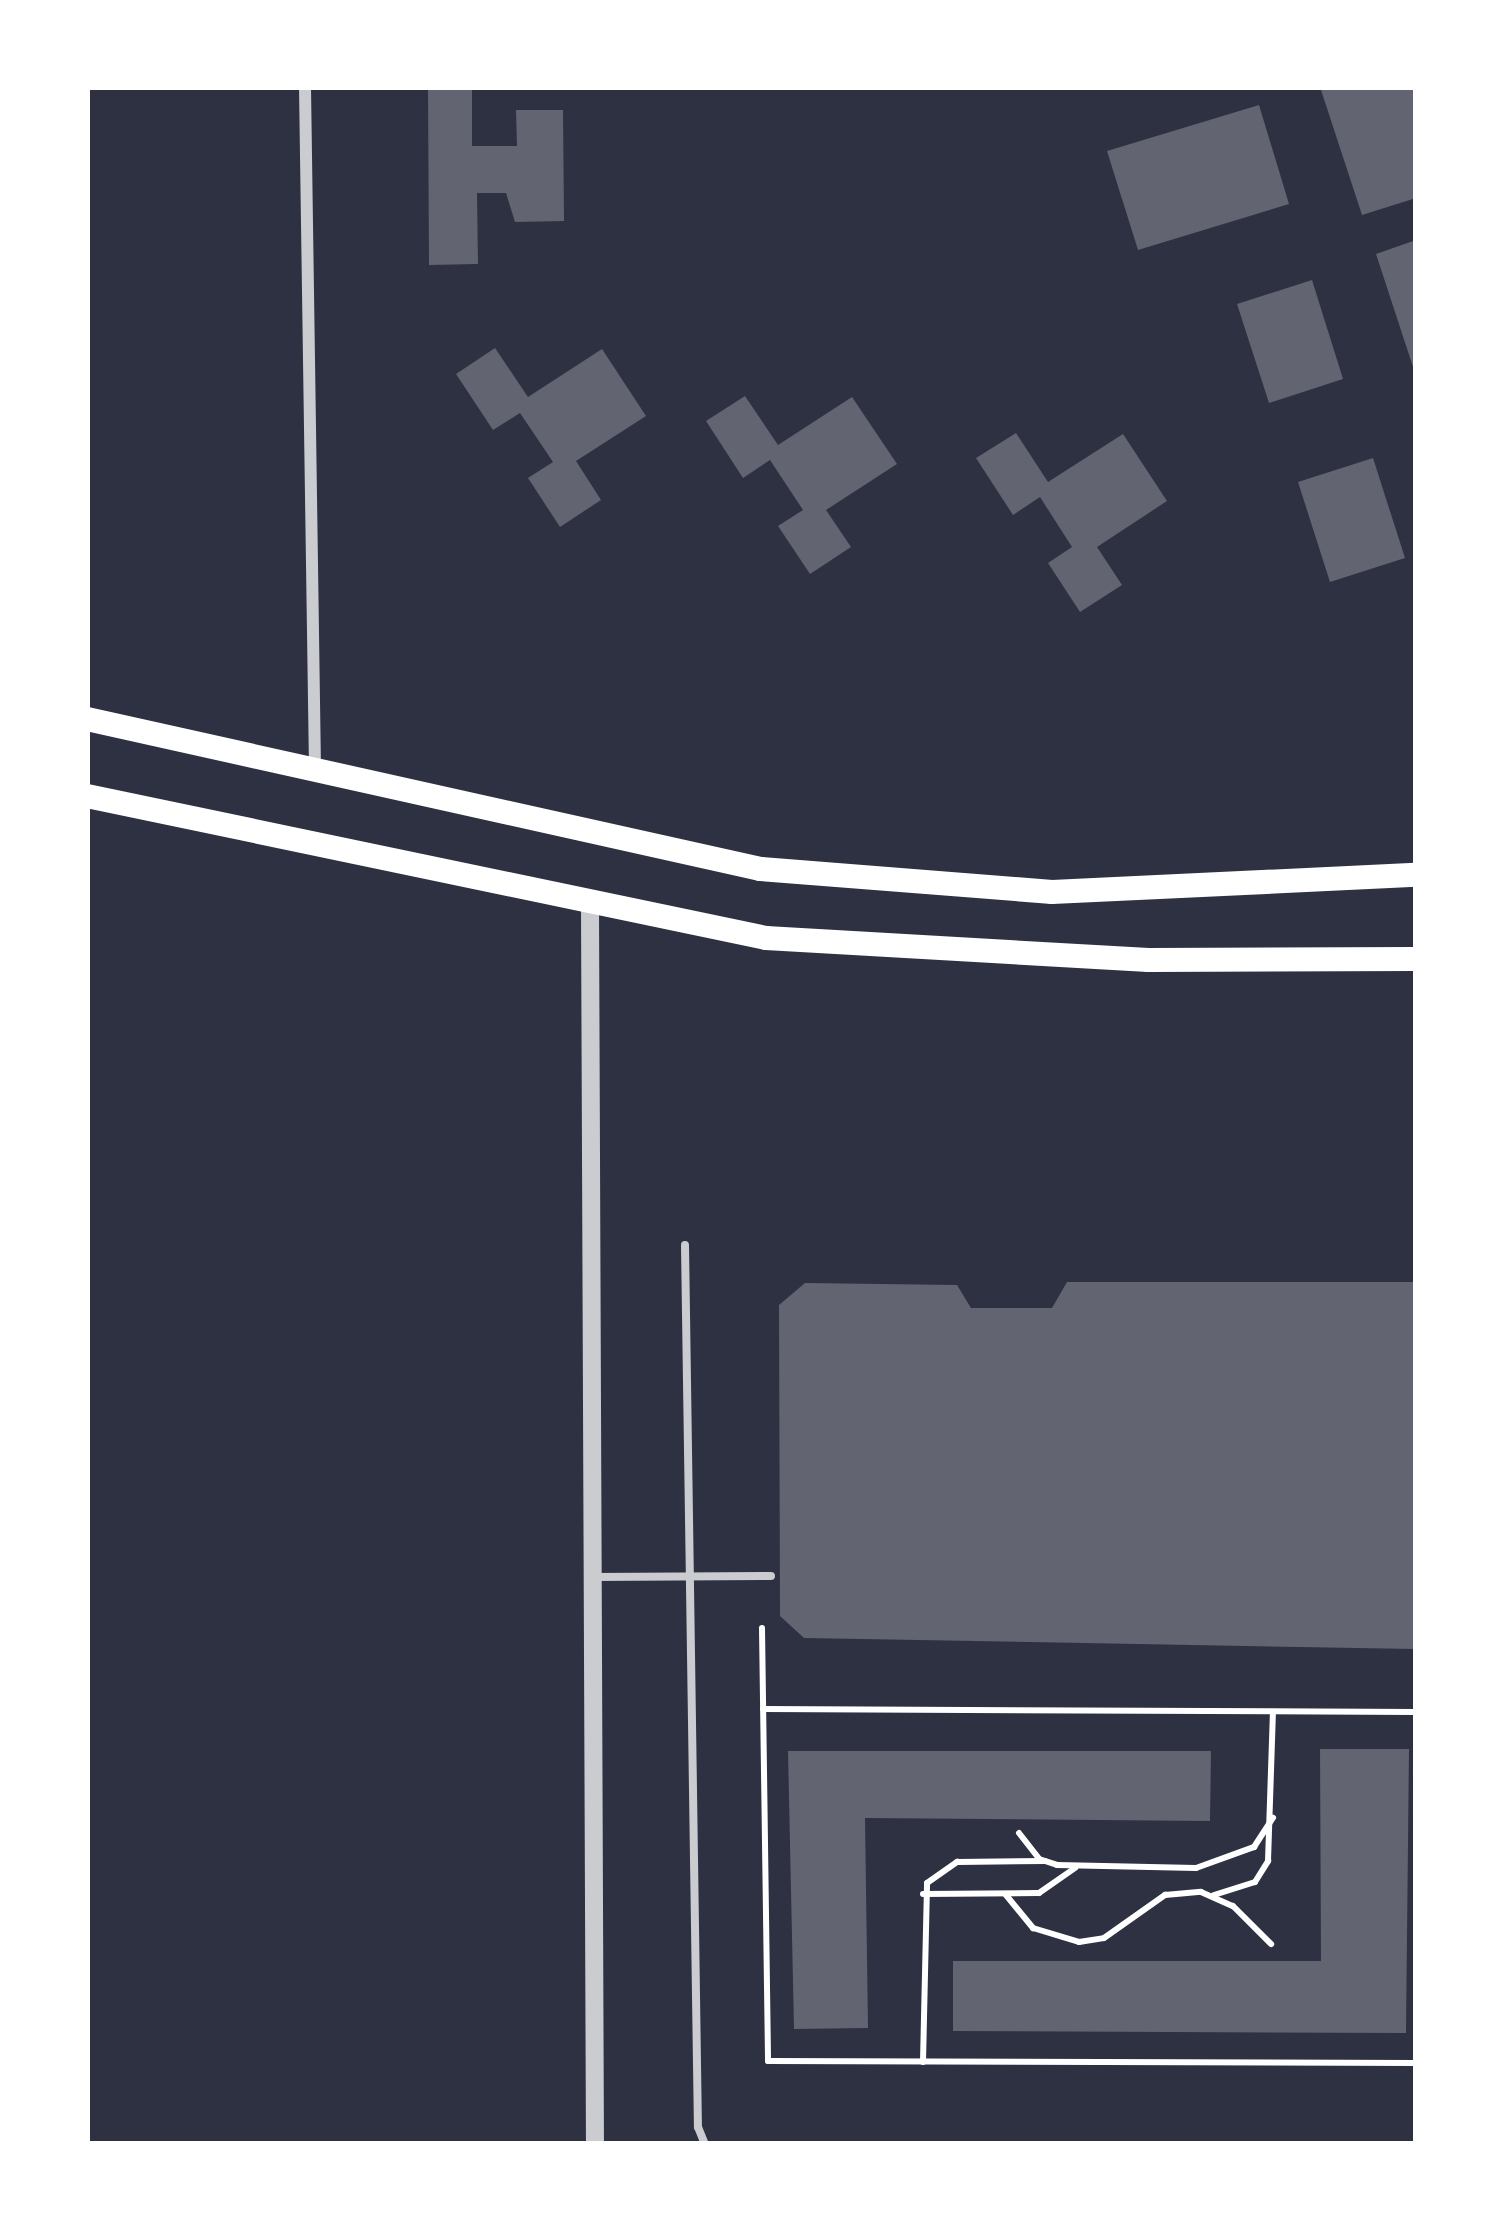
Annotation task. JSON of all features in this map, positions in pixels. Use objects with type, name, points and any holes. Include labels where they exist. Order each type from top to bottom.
[{"type":"main road","points":[[87,719],[760,869],[1052,892],[1416,875]]},
{"type":"main road","points":[[87,796],[590,907],[766,938],[944,953],[1416,959]]},
{"type":"street","points":[[304,87],[315,769]]},
{"type":"street","points":[[590,907],[596,2144]]},
{"type":"lane","points":[[685,1245],[698,2127],[705,2144]]},
{"type":"lane","points":[[592,1577],[771,1576]]},
{"type":"path","points":[[762,1628],[767,2061],[1416,2063]]},
{"type":"path","points":[[763,1709],[1416,1712]]},
{"type":"path","points":[[1006,1895],[1033,1928],[1079,1942],[1104,1938],[1165,1895],[1213,1895],[1255,1882],[1268,1861],[1273,1819],[1273,1712]]},
{"type":"path","points":[[922,2062],[922,1894],[957,1862],[1045,1861],[1075,1868],[1216,1864],[1253,1847],[1273,1819]]},
{"type":"path","points":[[1019,1833],[1045,1861]]},
{"type":"path","points":[[922,1894],[1047,1891],[1075,1868]]},
{"type":"path","points":[[1213,1895],[1270,1944]]},
{"type":"building","points":[[428,87],[472,87],[472,146],[517,146],[516,110],[563,110],[564,221],[515,222],[506,193],[477,193],[478,264],[429,265]]},
{"type":"building","points":[[1320,87],[1416,87],[1416,198],[1362,215]]},
{"type":"building","points":[[1259,105],[1289,204],[1138,250],[1107,151]]},
{"type":"building","points":[[1416,240],[1416,373],[1415,373],[1376,254]]},
{"type":"building","points":[[1312,280],[1343,379],[1269,403],[1237,304]]},
{"type":"building","points":[[495,348],[528,397],[602,349],[646,416],[576,461],[601,500],[560,527],[528,478],[553,462],[520,413],[493,430],[456,374]]},
{"type":"building","points":[[745,396],[778,445],[852,397],[897,464],[826,510],[851,547],[810,574],[778,526],[803,510],[770,460],[743,478],[706,421]]},
{"type":"building","points":[[1016,433],[1048,482],[1123,434],[1167,501],[1097,547],[1122,585],[1080,612],[1048,563],[1072,547],[1040,497],[1013,515],[976,458]]},
{"type":"building","points":[[1373,458],[1405,558],[1330,582],[1298,482]]},
{"type":"building","points":[[1067,1282],[1416,1282],[1415,1649],[804,1638],[780,1616],[779,1305],[805,1283],[957,1285],[971,1308],[1052,1308]]},
{"type":"building","points":[[1320,1749],[1409,1749],[1406,2033],[953,2031],[953,1961],[1321,1961]]},
{"type":"building","points":[[788,1751],[1211,1751],[1210,1821],[865,1818],[868,2028],[794,2029]]}]
